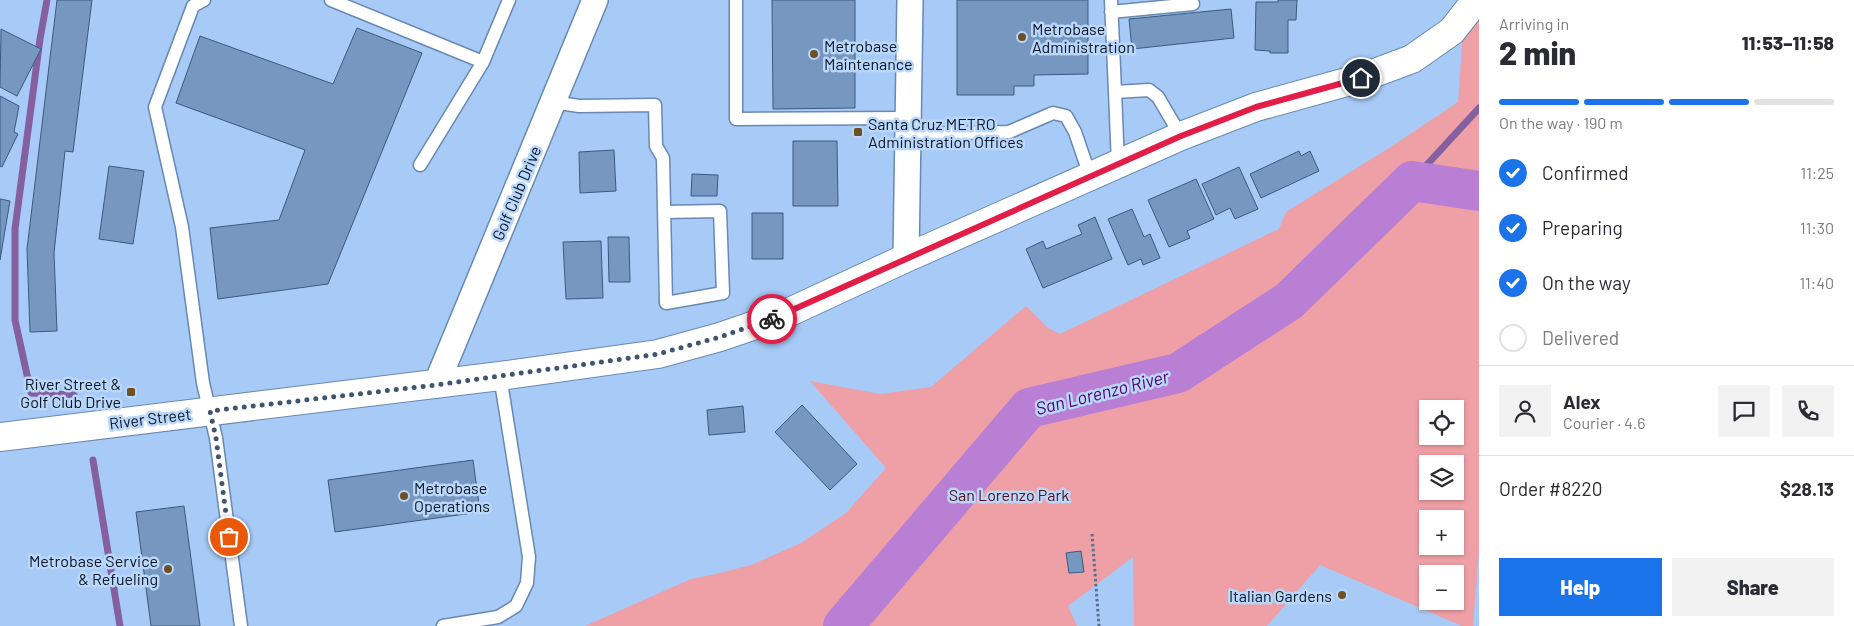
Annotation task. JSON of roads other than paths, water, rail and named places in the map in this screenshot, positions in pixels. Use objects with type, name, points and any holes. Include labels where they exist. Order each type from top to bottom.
[{"type":"main road","name":"River Street","points":[[0,436],[436,385],[658,354],[720,337],[781,316],[906,258],[1181,136],[1256,107],[1361,78],[1412,60],[1452,31],[1476,0]]},
{"type":"street","name":"Golf Club Drive","points":[[436,385],[595,0]]},
{"type":"street","points":[[906,258],[910,0]]},
{"type":"lane","points":[[204,0],[194,6],[154,107],[182,227],[203,383],[216,438],[241,626]]},
{"type":"lane","points":[[331,0],[483,62]]},
{"type":"lane","points":[[420,165],[483,62],[509,0]]},
{"type":"lane","points":[[736,0],[736,119],[1009,132],[1053,113],[1066,116],[1075,132],[1090,176]]},
{"type":"lane","points":[[1118,164],[1111,6],[1193,4]]},
{"type":"lane","points":[[1115,92],[1149,90],[1158,97],[1181,136]]},
{"type":"lane","points":[[553,102],[579,106],[655,105],[656,146],[663,158],[664,212],[666,303],[723,293],[720,211],[664,212]]},
{"type":"lane","points":[[443,626],[498,617],[516,606],[528,583],[529,557],[500,376]]},
{"type":"waterway","points":[[47,0],[40,39],[15,229],[15,320],[31,393],[74,395]]},
{"type":"waterway","points":[[1412,181],[1479,108]]},
{"type":"waterway","name":"San Lorenzo River","points":[[843,626],[1029,408],[1178,373],[1289,301],[1412,181],[1479,191]]},
{"type":"waterway","points":[[93,460],[120,626]]},
{"type":"place","name":"Metrobase Administration","points":[[1022,37]]},
{"type":"place","name":"Metrobase Maintenance","points":[[814,54]]},
{"type":"place","name":"Santa Cruz METRO Administration Offices","points":[[858,132]]},
{"type":"place","name":"River Street & Golf Club Drive","points":[[131,392]]},
{"type":"place","name":"Metrobase Operations","points":[[404,496]]},
{"type":"place","name":"Metrobase Service & Refueling","points":[[168,569]]},
{"type":"place","name":"Italian Gardens","points":[[1342,595]]},
{"type":"park label","name":"San Lorenzo Park","points":[[1009,494]]}]
